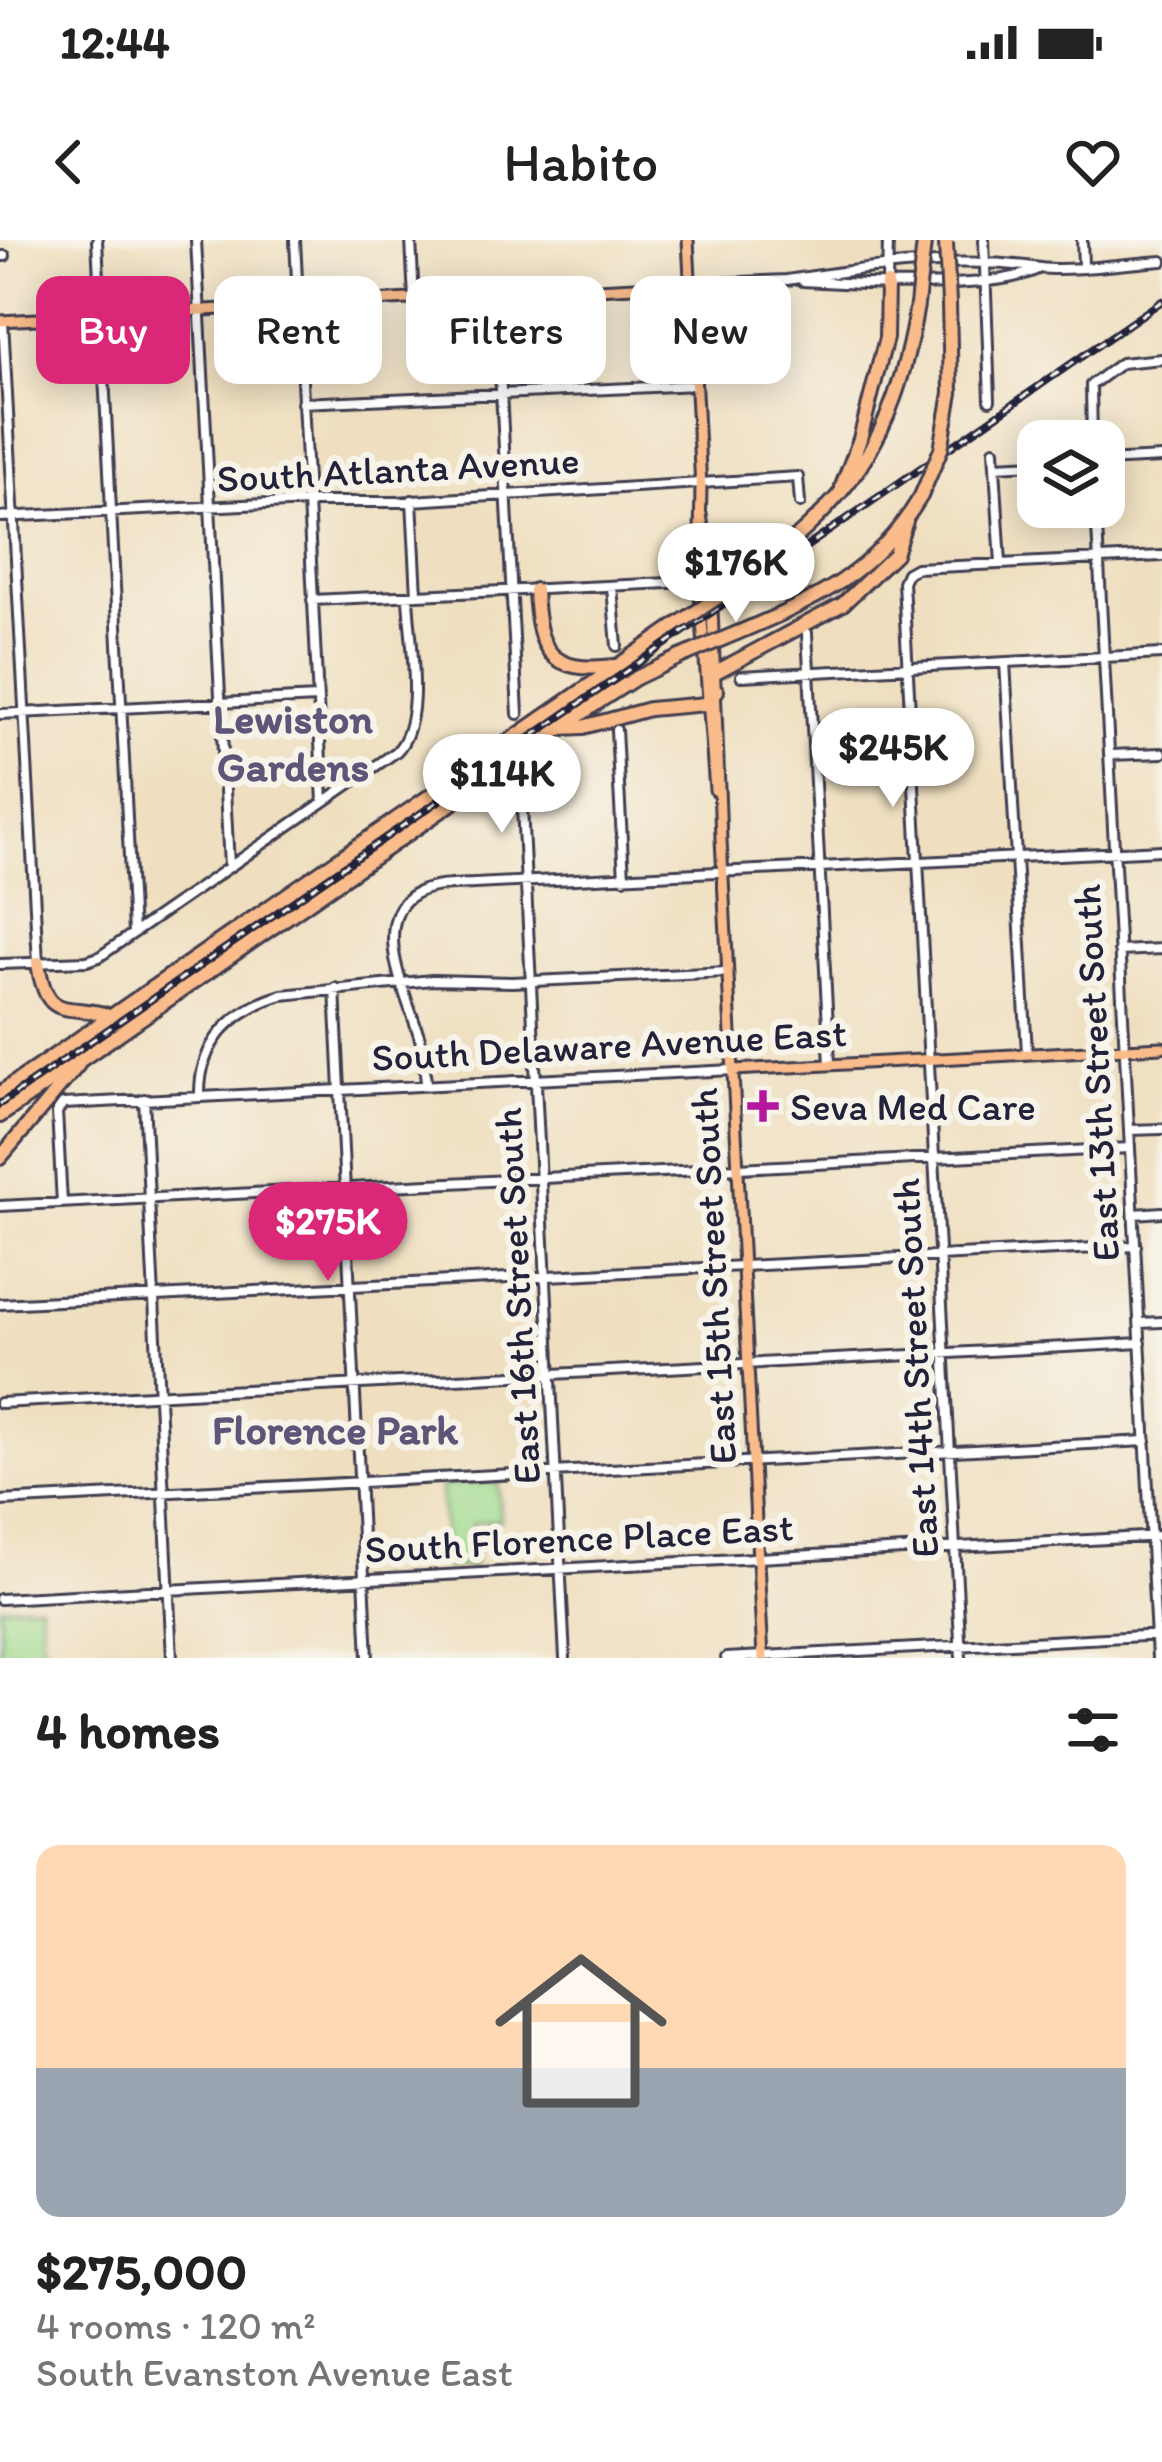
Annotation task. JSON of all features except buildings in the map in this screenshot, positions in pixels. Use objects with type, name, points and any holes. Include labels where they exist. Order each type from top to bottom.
[{"type":"highway","points":[[0,1116],[636,677],[847,580],[880,552],[921,496],[941,448],[951,393],[946,241]]},
{"type":"highway","points":[[0,1093],[736,585],[804,533],[836,502],[873,449],[890,413],[917,305],[924,242]]},
{"type":"highway","points":[[836,502],[860,440],[886,338],[887,284]]},
{"type":"highway","points":[[716,672],[843,604],[895,554],[906,521]]},
{"type":"highway","points":[[535,590],[538,635],[552,656],[579,668],[619,665]]},
{"type":"highway","points":[[561,728],[583,728],[649,709],[706,704],[717,691]]},
{"type":"highway","points":[[38,963],[43,992],[51,1004],[111,1016]]},
{"type":"highway","points":[[0,1158],[82,1059]]},
{"type":"main road","name":"East 15th Street South","points":[[688,240],[690,276]]},
{"type":"main road","points":[[190,312],[214,310]]},
{"type":"main road","points":[[2,321],[36,319]]},
{"type":"main road","name":"East 15th Street South","points":[[696,385],[699,582],[706,704],[720,819]]},
{"type":"main road","name":"East 15th Street South","points":[[701,514],[711,581],[716,672],[763,1657]]},
{"type":"main road","name":"South Delaware Avenue East","points":[[733,1070],[1162,1047]]},
{"type":"street","points":[[97,240],[98,276]]},
{"type":"street","points":[[196,240],[229,866]]},
{"type":"street","points":[[295,240],[296,276]]},
{"type":"street","points":[[411,240],[413,276]]},
{"type":"street","points":[[887,284],[888,240]]},
{"type":"street","points":[[984,240],[990,400]]},
{"type":"street","points":[[1082,240],[1083,266]]},
{"type":"street","points":[[791,279],[888,266],[985,262],[1040,268],[1162,261]]},
{"type":"street","points":[[791,280],[887,284],[984,279],[1040,268]]},
{"type":"street","points":[[2,321],[38,963]]},
{"type":"street","points":[[1091,420],[1089,389],[1121,363],[1162,359]]},
{"type":"street","points":[[103,384],[133,933]]},
{"type":"street","points":[[301,384],[323,802]]},
{"type":"street","points":[[500,384],[518,714]]},
{"type":"street","points":[[302,403],[696,385]]},
{"type":"street","points":[[994,450],[1001,564],[1162,556]]},
{"type":"street","points":[[1125,460],[1162,458]]},
{"type":"street","points":[[995,466],[1017,465]]},
{"type":"street","name":"South Atlanta Avenue","points":[[0,517],[412,500],[798,477],[800,503]]},
{"type":"street","points":[[0,964],[92,960],[396,752],[410,728],[413,693],[412,500]]},
{"type":"street","name":"East 13th Street South","points":[[1097,528],[1157,1658]]},
{"type":"street","name":"East 14th Street South","points":[[961,1658],[903,583],[916,568],[1001,564]]},
{"type":"street","points":[[312,600],[711,581]]},
{"type":"street","points":[[612,587],[617,646]]},
{"type":"street","points":[[807,633],[830,1064]]},
{"type":"street","points":[[741,676],[1162,654]]},
{"type":"street","points":[[1005,662],[1027,1053]]},
{"type":"street","points":[[0,714],[317,698]]},
{"type":"street","points":[[616,730],[624,878]]},
{"type":"street","points":[[1109,755],[1162,753]]},
{"type":"street","name":"East 16th Street South","points":[[521,787],[565,1658]]},
{"type":"street","points":[[426,1085],[421,1043],[400,983],[394,947],[399,912],[411,896],[434,887],[1162,850]]},
{"type":"street","points":[[1119,951],[1162,949]]},
{"type":"street","points":[[200,1096],[202,1059],[218,1034],[270,999],[400,983],[728,972]]},
{"type":"street","points":[[335,988],[368,1658]]},
{"type":"street","name":"South Delaware Avenue East","points":[[62,1203],[59,1107],[733,1070]]},
{"type":"street","points":[[144,1100],[172,1658]]},
{"type":"street","points":[[1130,1130],[1162,1129]]},
{"type":"street","points":[[0,1206],[1130,1148]]},
{"type":"street","points":[[1134,1214],[1162,1212]]},
{"type":"street","points":[[0,1304],[1136,1246]]},
{"type":"street","points":[[1140,1323],[1162,1322]]},
{"type":"street","points":[[0,1402],[1141,1343]]},
{"type":"street","points":[[0,1501],[950,1452],[1162,1433]]},
{"type":"street","name":"South Florence Place East","points":[[0,1599],[1162,1536]]},
{"type":"street","points":[[726,1658],[1159,1635]]},
{"type":"green space","points":[[498,1482],[500,1520],[472,1523],[474,1567],[445,1568],[441,1485]]},
{"type":"green space","points":[[40,1604],[43,1658],[0,1658],[0,1606]]},
{"type":"railway","points":[[0,1104],[1162,301]]},
{"type":"place","name":"Seva Med Care","points":[[763,1106]]},
{"type":"district","name":"Lewiston Gardens","points":[[293,742]]},
{"type":"district","name":"Florence Park","points":[[335,1429]]}]
